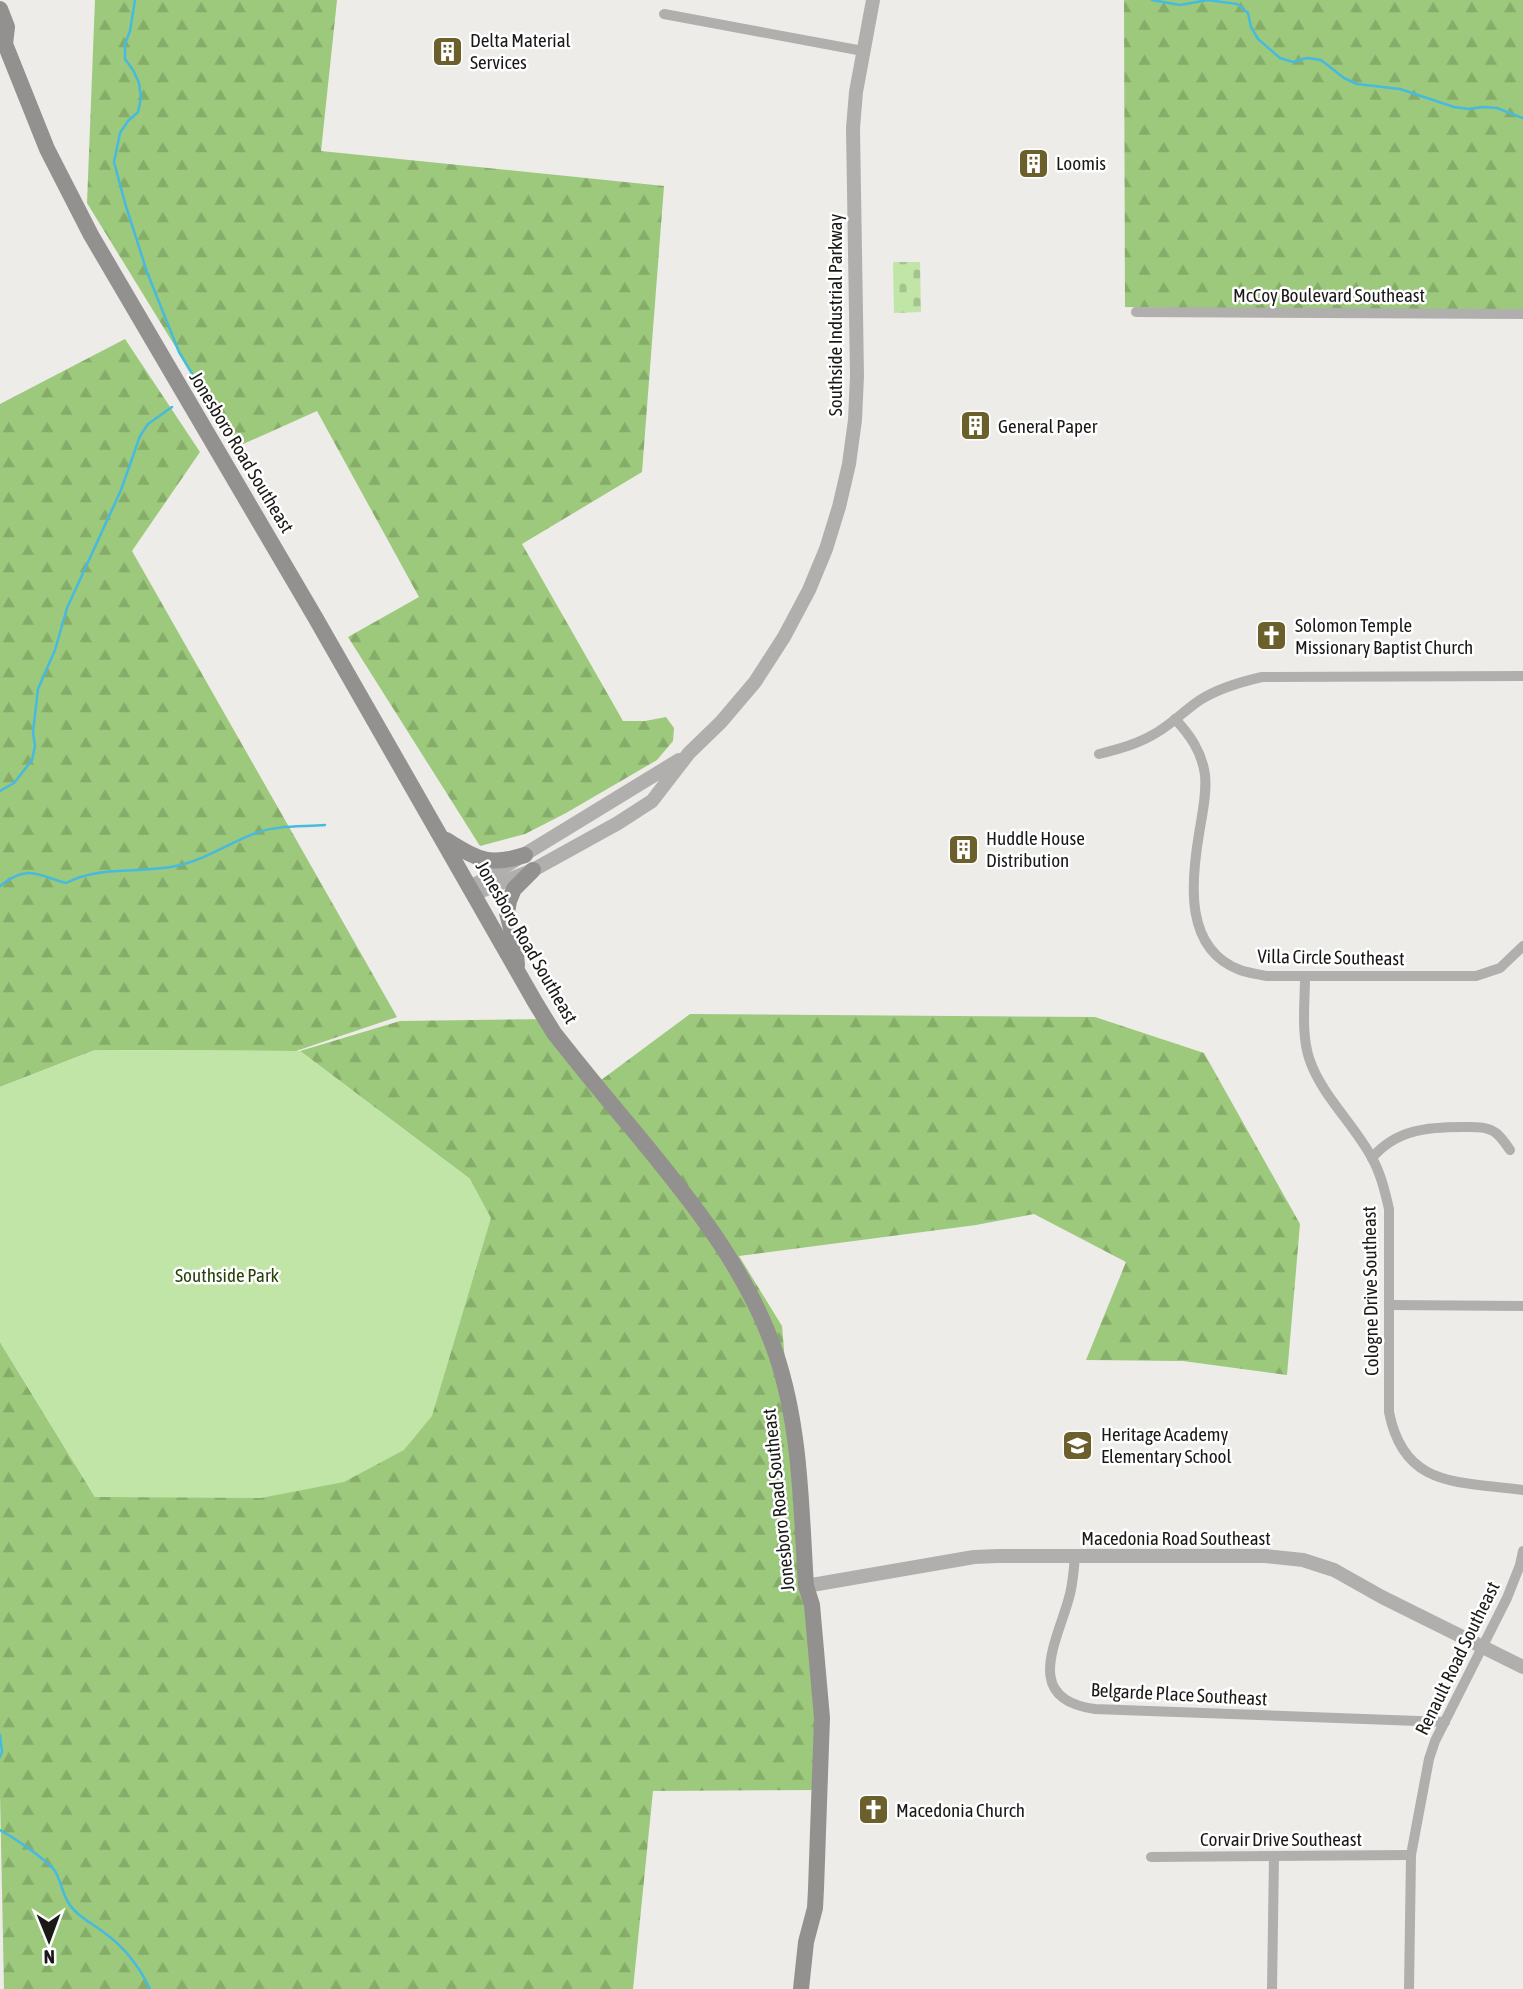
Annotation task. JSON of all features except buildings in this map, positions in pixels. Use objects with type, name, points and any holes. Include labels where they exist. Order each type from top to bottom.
[{"type":"main road","name":"Jonesboro Road Southeast","points":[[0,9],[7,27],[2,42],[47,149],[91,235],[554,1032],[694,1203],[723,1247],[759,1312],[776,1354],[794,1426],[806,1586],[812,1605],[822,1718],[816,1899],[806,1942],[801,1989]]},
{"type":"main road","points":[[443,839],[481,859],[503,862],[525,855]]},
{"type":"main road","points":[[518,971],[507,913],[514,889],[533,870]]},
{"type":"street","name":"Southside Industrial Parkway","points":[[472,891],[533,870],[652,801],[689,753],[735,706],[755,681],[785,637],[809,590],[826,550],[839,507],[855,421],[857,376],[853,128],[856,92],[873,0]]},
{"type":"street","points":[[664,14],[863,51]]},
{"type":"street","name":"McCoy Boulevard Southeast","points":[[1136,312],[1523,314]]},
{"type":"street","points":[[1099,754],[1142,741],[1217,690],[1262,677],[1523,676]]},
{"type":"street","name":"Villa Circle Southeast","points":[[1175,719],[1195,744],[1205,775],[1205,794],[1197,846],[1194,914],[1202,938],[1213,954],[1242,971],[1266,976],[1476,976],[1500,968],[1523,946]]},
{"type":"street","name":"Southside Industrial Parkway","points":[[472,891],[689,753]]},
{"type":"street","points":[[566,830],[575,847]]},
{"type":"street","name":"Cologne Drive Southeast","points":[[1305,977],[1304,1023],[1310,1062],[1320,1082],[1373,1158],[1388,1209],[1389,1412],[1393,1434],[1404,1454],[1419,1468],[1441,1478],[1523,1490]]},
{"type":"street","points":[[1373,1158],[1379,1150],[1399,1137],[1435,1127],[1478,1127],[1495,1132],[1510,1150]]},
{"type":"street","points":[[1390,1306],[1523,1306]]},
{"type":"street","name":"Renault Road Southeast","points":[[1409,1989],[1411,1856],[1429,1759],[1507,1598],[1523,1551]]},
{"type":"street","name":"Belgarde Place Southeast","points":[[1075,1556],[1070,1594],[1055,1637],[1049,1667],[1055,1688],[1069,1703],[1095,1709],[1445,1722]]},
{"type":"street","name":"Macedonia Road Southeast","points":[[806,1586],[974,1557],[1265,1556],[1303,1560],[1334,1570],[1382,1597],[1523,1667]]},
{"type":"street","points":[[1272,1989],[1274,1856]]},
{"type":"street","name":"Corvair Drive Southeast","points":[[1151,1857],[1411,1856]]},
{"type":"green space","points":[[95,0],[337,0],[321,151],[664,186],[642,472],[522,544],[623,721],[666,717],[674,728],[673,741],[657,760],[525,834],[480,846],[348,637],[419,597],[317,411],[232,449],[221,421],[87,203]]},
{"type":"green space","points":[[1124,0],[1523,0],[1523,315],[1125,307]]},
{"type":"green space","points":[[893,262],[920,262],[921,312],[894,313]]},
{"type":"green space","points":[[125,339],[200,452],[132,551],[397,1017],[296,1051],[95,1050],[0,1087],[0,404]]},
{"type":"green space","points":[[690,1014],[1095,1017],[1204,1053],[1300,1224],[1287,1375],[1183,1361],[1086,1360],[1126,1262],[1034,1214],[976,1225],[739,1256],[782,1326],[821,1790],[653,1791],[633,1989],[4,1989],[0,1793],[0,1342],[95,1497],[470,1179],[300,1051],[400,1021],[551,1019],[593,1086]]},
{"type":"green space","name":"Southside Park","points":[[95,1050],[300,1051],[470,1179],[491,1218],[432,1416],[404,1450],[344,1482],[261,1498],[95,1497],[0,1342],[0,1087]]},
{"type":"waterway","points":[[135,0],[125,44],[125,59],[139,83],[141,98],[138,112],[120,133],[114,162],[147,272],[179,352],[194,377]]},
{"type":"waterway","points":[[1152,0],[1180,5],[1208,0],[1237,4],[1248,13],[1251,27],[1258,39],[1280,58],[1293,62],[1307,58],[1321,60],[1344,78],[1357,84],[1400,89],[1454,107],[1497,108],[1523,118]]},
{"type":"waterway","points":[[0,791],[14,783],[32,760],[38,689],[55,650],[67,608],[121,490],[140,436],[148,424],[172,407]]},
{"type":"waterway","points":[[0,886],[25,873],[66,883],[93,874],[176,866],[197,860],[264,830],[325,825]]},
{"type":"waterway","points":[[0,1735],[0,1757]]},
{"type":"waterway","points":[[0,1830],[53,1868],[71,1907],[126,1952],[150,1989]]},
{"type":"place","name":"Delta Material Services","points":[[447,51]]},
{"type":"place","name":"Loomis","points":[[1033,163]]},
{"type":"place","name":"General Paper","points":[[975,426]]},
{"type":"place","name":"Solomon Temple Missionary Baptist Church","points":[[1272,636]]},
{"type":"place","name":"Huddle House Distribution","points":[[963,849]]},
{"type":"place","name":"Heritage Academy Elementary School","points":[[1078,1445]]},
{"type":"place","name":"Macedonia Church","points":[[873,1810]]}]
